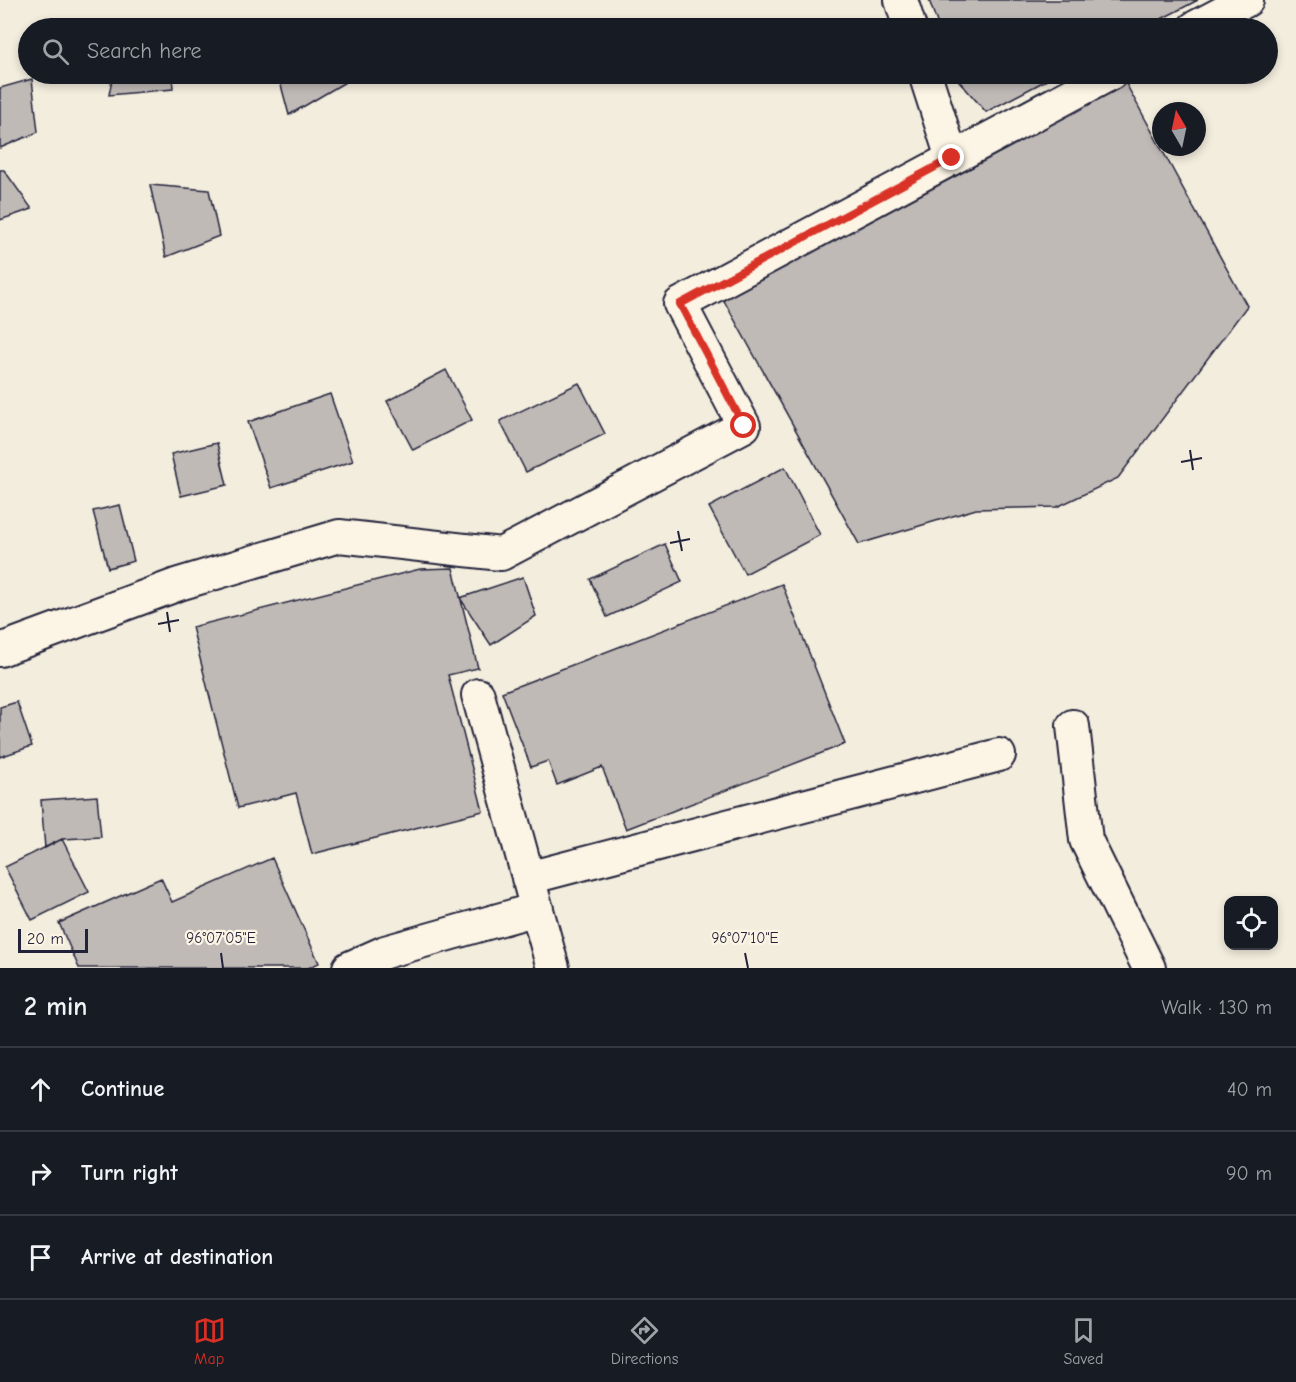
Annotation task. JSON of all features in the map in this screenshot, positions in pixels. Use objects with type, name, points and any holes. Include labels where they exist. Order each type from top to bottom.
[{"type":"lane","points":[[901,0],[907,18]]},
{"type":"lane","points":[[1213,18],[1247,0]]},
{"type":"lane","points":[[928,84],[952,158]]},
{"type":"lane","points":[[0,650],[179,584],[339,536],[501,554],[744,426],[680,304],[1091,84]]},
{"type":"lane","points":[[478,695],[553,968]]},
{"type":"lane","points":[[1073,726],[1086,840],[1149,968]]},
{"type":"lane","points":[[528,878],[999,755]]},
{"type":"lane","points":[[350,968],[388,960],[537,909]]},
{"type":"building","points":[[929,0],[1198,0],[1163,18],[935,18]]},
{"type":"building","points":[[18,83],[33,84],[38,132],[0,148],[0,88]]},
{"type":"building","points":[[111,84],[173,84],[173,89],[109,95]]},
{"type":"building","points":[[281,84],[342,84],[289,115]]},
{"type":"building","points":[[962,84],[1039,84],[986,112]]},
{"type":"building","points":[[1117,84],[1126,84],[1152,131],[1152,156],[1165,156],[1247,306],[1118,478],[1057,507],[976,509],[859,544],[723,299]]},
{"type":"building","points":[[0,170],[4,170],[32,209],[0,220]]},
{"type":"building","points":[[150,185],[209,190],[219,236],[166,257]]},
{"type":"building","points":[[446,370],[472,420],[413,450],[387,401]]},
{"type":"building","points":[[579,383],[605,434],[526,472],[500,421]]},
{"type":"building","points":[[330,394],[353,461],[271,488],[248,422]]},
{"type":"building","points":[[217,443],[227,485],[181,496],[171,454]]},
{"type":"building","points":[[785,467],[820,535],[745,574],[709,507]]},
{"type":"building","points":[[120,505],[134,561],[108,568],[93,511]]},
{"type":"building","points":[[665,544],[682,582],[607,617],[590,579]]},
{"type":"building","points":[[453,568],[478,668],[448,675],[483,811],[312,854],[296,793],[238,808],[192,627],[420,569]]},
{"type":"building","points":[[523,577],[536,616],[491,645],[460,598]]},
{"type":"building","points":[[782,584],[845,744],[626,829],[602,767],[557,785],[548,761],[531,767],[502,692]]},
{"type":"building","points":[[17,702],[32,746],[0,757],[0,707]]},
{"type":"building","points":[[97,796],[101,837],[62,839],[45,848],[41,800]]},
{"type":"building","points":[[62,839],[89,892],[32,920],[5,867]]},
{"type":"building","points":[[272,858],[319,963],[308,968],[79,968],[59,923],[161,878],[172,902]]},
{"type":"route","points":[[744,426],[680,304],[952,158]]}]
